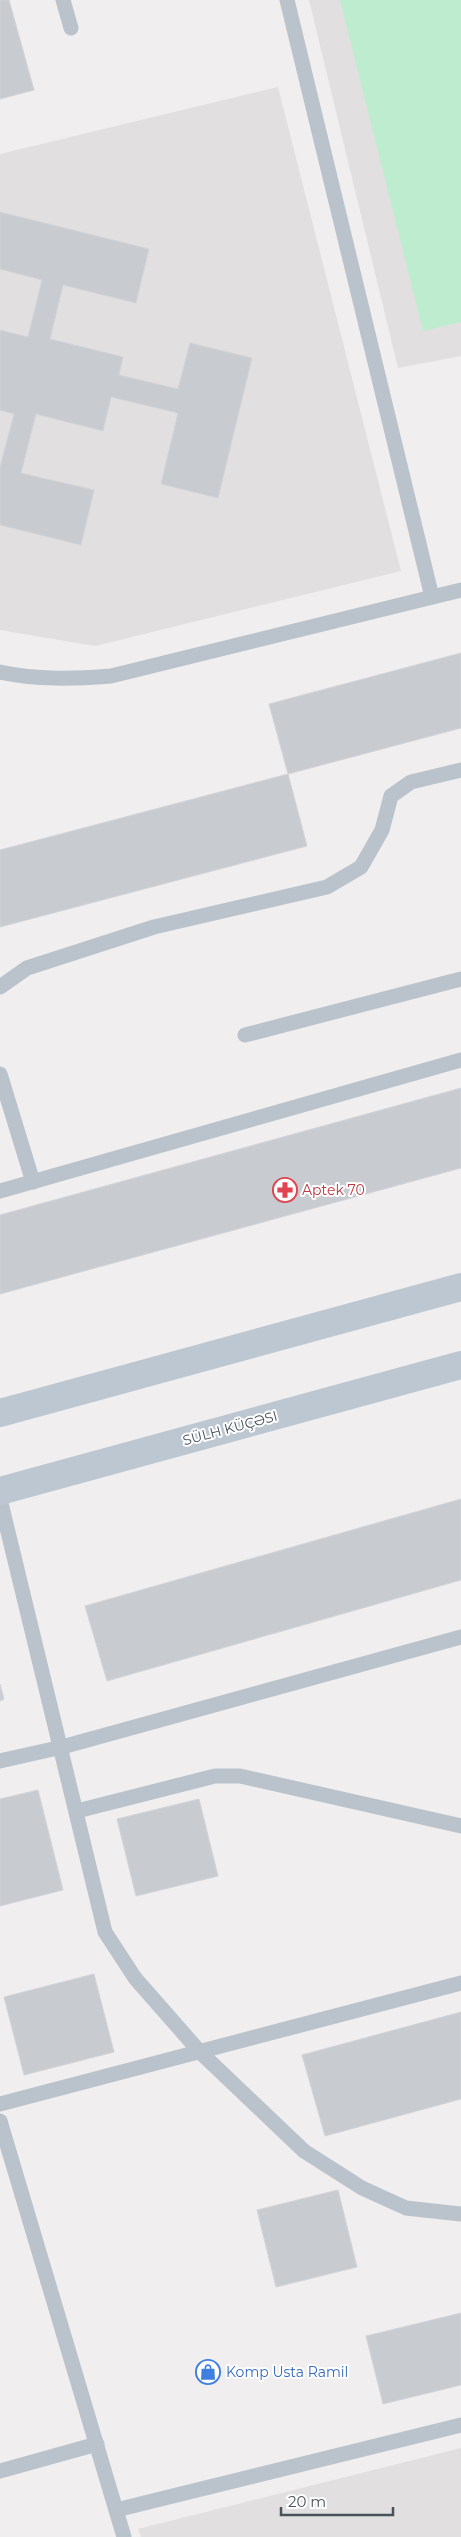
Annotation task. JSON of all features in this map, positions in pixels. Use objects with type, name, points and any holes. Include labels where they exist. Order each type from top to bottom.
[{"type":"main road","points":[[0,1412],[461,1287]]},
{"type":"main road","name":"SÜLH KÜÇƏSI","points":[[0,1491],[461,1365]]},
{"type":"lane","points":[[63,0],[71,28]]},
{"type":"lane","points":[[288,0],[432,597]]},
{"type":"lane","points":[[0,672],[26,677],[64,679],[111,676],[461,590]]},
{"type":"lane","points":[[0,986],[27,968],[154,927],[327,887],[361,867],[382,830],[391,796],[411,782],[461,770]]},
{"type":"lane","points":[[245,1035],[461,980]]},
{"type":"lane","points":[[0,1191],[461,1060]]},
{"type":"lane","points":[[0,1074],[34,1182]]},
{"type":"lane","points":[[0,1499],[62,1747],[105,1932],[135,1978],[200,2052],[304,2151],[362,2188],[406,2208],[461,2214]]},
{"type":"lane","points":[[0,1761],[62,1747],[461,1637]]},
{"type":"lane","points":[[77,1811],[215,1776],[240,1776],[461,1826]]},
{"type":"lane","points":[[0,2104],[461,1982]]},
{"type":"lane","points":[[0,2121],[7,2171],[97,2444],[124,2537]]},
{"type":"lane","points":[[116,2510],[461,2425]]},
{"type":"lane","points":[[0,2471],[97,2444]]},
{"type":"shaded area","points":[[309,0],[461,0],[461,356],[398,368]]},
{"type":"shaded area","points":[[278,87],[401,571],[95,646],[0,630],[0,154]]},
{"type":"shaded area","points":[[461,2448],[461,2537],[141,2537],[138,2529]]},
{"type":"green space","points":[[340,0],[461,0],[461,322],[423,331]]},
{"type":"building","points":[[0,0],[9,0],[34,90],[0,99]]},
{"type":"building","points":[[0,212],[149,249],[136,303],[63,285],[50,339],[123,357],[119,375],[178,389],[190,343],[252,358],[218,498],[161,484],[178,413],[111,397],[103,431],[36,414],[21,473],[94,490],[81,545],[0,525],[0,467],[14,414],[0,410],[0,330],[28,337],[42,280],[0,269]]},
{"type":"building","points":[[461,653],[461,728],[288,774],[269,704]]},
{"type":"building","points":[[288,774],[307,846],[0,927],[0,850]]},
{"type":"building","points":[[461,1088],[461,1168],[0,1294],[0,1215]]},
{"type":"building","points":[[461,1499],[461,1580],[107,1681],[85,1606]]},
{"type":"building","points":[[0,1684],[4,1699],[0,1701]]},
{"type":"building","points":[[38,1790],[63,1890],[0,1906],[0,1799]]},
{"type":"building","points":[[199,1799],[218,1876],[136,1896],[117,1819]]},
{"type":"building","points":[[94,1974],[114,2052],[24,2075],[4,1997]]},
{"type":"building","points":[[461,2012],[461,2099],[325,2136],[302,2055]]},
{"type":"building","points":[[338,2190],[357,2267],[276,2287],[257,2210]]},
{"type":"building","points":[[461,2313],[461,2385],[383,2404],[366,2336]]},
{"type":"place","name":"Aptek 70","points":[[285,1190]]},
{"type":"place","name":"Komp Usta Ramil","points":[[208,2372]]}]
